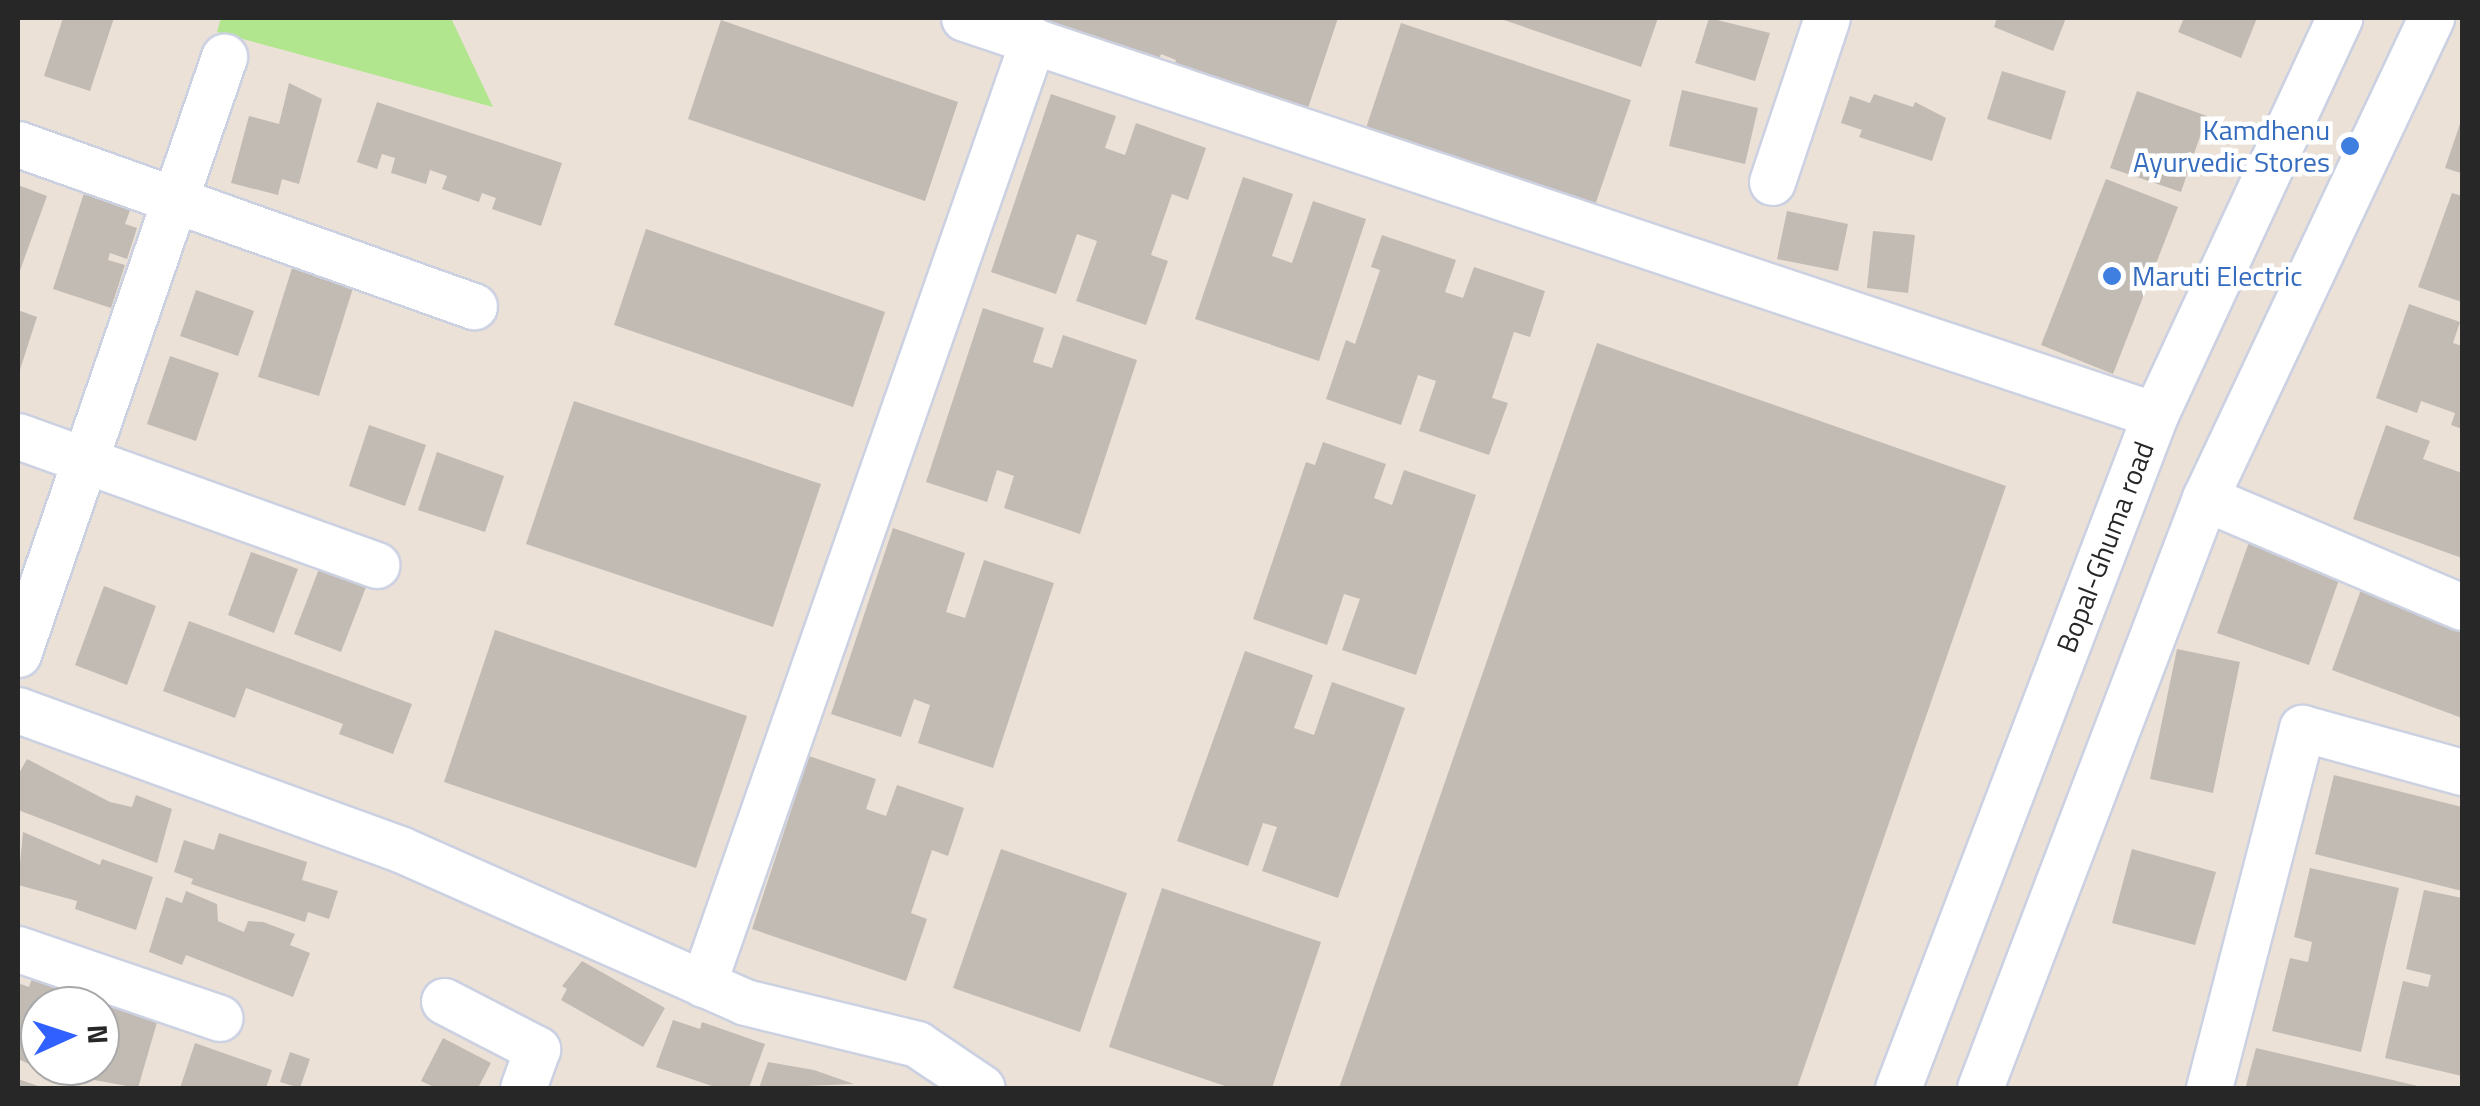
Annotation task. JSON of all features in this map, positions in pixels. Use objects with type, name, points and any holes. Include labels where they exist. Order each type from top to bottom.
[{"type":"street","points":[[1772,182],[1827,18]]},
{"type":"street","name":"Bopal-Ghuma road","points":[[1902,1087],[2155,415],[2339,18]]},
{"type":"street","points":[[1980,1088],[2204,498],[2431,18]]},
{"type":"street","points":[[703,984],[1000,26],[2155,415]]},
{"type":"street","points":[[18,654],[179,198],[224,57]]},
{"type":"street","points":[[18,144],[179,198],[474,306]]},
{"type":"street","points":[[18,436],[376,565]]},
{"type":"street","points":[[2204,498],[2462,607]]},
{"type":"street","points":[[18,710],[400,849],[745,1002],[918,1044],[982,1088]]},
{"type":"street","points":[[2209,1088],[2302,728],[2462,772]]},
{"type":"street","points":[[18,949],[220,1018]]},
{"type":"street","points":[[444,1001],[537,1050],[523,1088]]},
{"type":"green space","points":[[221,18],[451,18],[493,107],[217,32]]},
{"type":"building","points":[[63,18],[114,18],[90,91],[44,76]]},
{"type":"building","points":[[1032,18],[1338,18],[1304,120],[1171,75],[1176,60],[1161,54],[1155,70]]},
{"type":"building","points":[[1498,18],[1658,18],[1641,67]]},
{"type":"building","points":[[1709,18],[1770,33],[1755,81],[1695,63]]},
{"type":"building","points":[[1997,18],[2066,18],[2053,51],[1994,27]]},
{"type":"building","points":[[2184,18],[2257,18],[2241,58],[2178,32]]},
{"type":"building","points":[[721,20],[958,102],[925,201],[688,119]]},
{"type":"building","points":[[1401,23],[1631,100],[1593,211],[1364,134]]},
{"type":"building","points":[[2002,71],[2066,91],[2051,140],[1987,119]]},
{"type":"building","points":[[289,83],[322,99],[299,184],[282,179],[278,195],[231,183],[249,116],[279,124]]},
{"type":"building","points":[[1682,90],[1758,108],[1745,164],[1669,146]]},
{"type":"building","points":[[2137,91],[2207,116],[2181,192],[2110,168]]},
{"type":"building","points":[[1051,94],[1116,116],[1105,148],[1125,155],[1136,123],[1206,148],[1188,200],[1172,194],[1151,255],[1168,261],[1146,325],[1076,301],[1097,241],[1077,234],[1056,294],[991,272]]},
{"type":"building","points":[[1874,94],[1913,107],[1915,102],[1946,118],[1932,161],[1859,137],[1862,130],[1841,123],[1850,96],[1870,103]]},
{"type":"building","points":[[377,102],[562,163],[541,226],[492,209],[496,198],[482,193],[479,202],[442,189],[447,176],[430,170],[426,184],[391,173],[395,158],[382,154],[377,169],[357,162]]},
{"type":"building","points":[[2462,118],[2462,169],[2461,173],[2445,168]]},
{"type":"building","points":[[1243,177],[1293,194],[1272,256],[1292,263],[1313,201],[1366,219],[1319,361],[1195,319]]},
{"type":"building","points":[[2106,179],[2178,207],[2113,374],[2041,345]]},
{"type":"building","points":[[18,185],[47,196],[18,276]]},
{"type":"building","points":[[84,193],[131,208],[125,224],[137,228],[127,259],[110,253],[108,260],[125,265],[111,308],[53,289]]},
{"type":"building","points":[[2452,193],[2462,196],[2462,302],[2418,287]]},
{"type":"building","points":[[1787,211],[1848,224],[1838,271],[1777,259]]},
{"type":"building","points":[[646,229],[885,312],[853,407],[614,325]]},
{"type":"building","points":[[1873,231],[1915,235],[1908,293],[1867,288]]},
{"type":"building","points":[[1382,235],[1456,260],[1445,292],[1463,298],[1474,267],[1545,291],[1530,337],[1514,332],[1492,398],[1508,403],[1489,455],[1419,431],[1436,381],[1418,375],[1401,425],[1326,399],[1346,340],[1355,344],[1380,270],[1371,267]]},
{"type":"building","points":[[292,268],[353,288],[319,396],[258,377]]},
{"type":"building","points":[[196,290],[254,311],[238,356],[180,336]]},
{"type":"building","points":[[2409,304],[2460,322],[2453,343],[2462,346],[2462,429],[2451,425],[2455,413],[2421,401],[2417,413],[2376,398]]},
{"type":"building","points":[[983,308],[1044,328],[1033,362],[1052,368],[1063,335],[1137,360],[1080,534],[1004,508],[1014,476],[997,470],[987,502],[926,482]]},
{"type":"building","points":[[18,310],[37,317],[18,376]]},
{"type":"building","points":[[1597,343],[2006,486],[1797,1088],[1339,1088]]},
{"type":"building","points":[[170,356],[219,373],[196,441],[147,424]]},
{"type":"building","points":[[574,401],[821,484],[773,627],[526,544]]},
{"type":"building","points":[[369,425],[426,445],[405,506],[349,486]]},
{"type":"building","points":[[2386,425],[2430,441],[2423,459],[2462,473],[2462,558],[2353,519]]},
{"type":"building","points":[[1323,442],[1386,464],[1374,498],[1392,505],[1404,470],[1476,495],[1416,675],[1342,650],[1360,599],[1344,594],[1327,645],[1253,619],[1306,462],[1315,465]]},
{"type":"building","points":[[437,452],[504,476],[485,532],[418,510]]},
{"type":"building","points":[[893,528],[965,553],[946,612],[965,618],[984,560],[1054,583],[993,768],[918,743],[930,705],[914,699],[901,737],[831,714]]},
{"type":"building","points":[[2249,542],[2341,574],[2309,665],[2217,633]]},
{"type":"building","points":[[251,552],[298,569],[274,633],[228,615]]},
{"type":"building","points":[[319,569],[366,587],[341,652],[294,634]]},
{"type":"building","points":[[2363,584],[2462,621],[2462,718],[2332,670]]},
{"type":"building","points":[[104,586],[156,606],[127,685],[75,665]]},
{"type":"building","points":[[189,621],[412,704],[393,754],[339,734],[343,724],[246,688],[235,718],[163,691]]},
{"type":"building","points":[[495,630],[747,716],[696,868],[444,782]]},
{"type":"building","points":[[2177,649],[2240,662],[2213,793],[2150,779]]},
{"type":"building","points":[[1245,651],[1313,675],[1294,728],[1314,735],[1332,682],[1405,708],[1338,898],[1262,871],[1277,827],[1263,823],[1248,866],[1177,841]]},
{"type":"building","points":[[809,756],[876,779],[866,809],[886,816],[897,785],[964,808],[948,856],[932,850],[911,913],[927,919],[906,981],[752,929]]},
{"type":"building","points":[[27,759],[110,802],[132,807],[136,795],[172,809],[157,863],[18,810],[18,775]]},
{"type":"building","points":[[2334,775],[2462,807],[2462,891],[2315,854]]},
{"type":"building","points":[[23,832],[100,865],[102,859],[153,877],[136,930],[75,909],[77,901],[18,885]]},
{"type":"building","points":[[219,833],[307,862],[302,880],[338,891],[329,919],[308,912],[305,922],[191,884],[193,879],[174,872],[184,840],[214,850]]},
{"type":"building","points":[[1001,849],[1127,893],[1080,1032],[953,988]]},
{"type":"building","points":[[2132,849],[2216,872],[2195,945],[2112,923]]},
{"type":"building","points":[[2310,868],[2399,888],[2361,1052],[2272,1031],[2290,958],[2308,962],[2312,942],[2294,937]]},
{"type":"building","points":[[1162,888],[1321,942],[1272,1088],[1231,1088],[1109,1047]]},
{"type":"building","points":[[2424,890],[2462,898],[2462,1076],[2385,1058],[2403,981],[2428,987],[2431,975],[2406,969]]},
{"type":"building","points":[[186,891],[217,904],[218,921],[244,932],[248,921],[263,922],[295,934],[290,945],[310,953],[293,997],[186,955],[182,965],[149,952],[166,897],[182,903]]},
{"type":"building","points":[[582,961],[665,1008],[643,1047],[561,1000],[567,989],[562,986]]},
{"type":"building","points":[[34,973],[60,983],[59,986],[29,986]]},
{"type":"building","points":[[18,983],[26,986],[20,986],[20,1060],[18,1059]]},
{"type":"building","points":[[120,1001],[158,1019],[138,1088],[120,1085]]},
{"type":"building","points":[[673,1020],[700,1029],[702,1022],[765,1044],[749,1088],[718,1088],[656,1067]]},
{"type":"building","points":[[443,1038],[491,1063],[478,1088],[436,1088],[421,1081]]},
{"type":"building","points":[[195,1043],[272,1070],[266,1088],[180,1088]]},
{"type":"building","points":[[2256,1048],[2422,1087],[2422,1088],[2246,1086]]},
{"type":"building","points":[[290,1052],[310,1059],[300,1088],[280,1082]]},
{"type":"building","points":[[768,1062],[814,1070],[854,1084],[759,1088]]},
{"type":"place","name":"Kamdhenu Ayurvedic Stores","points":[[2350,146]]},
{"type":"place","name":"Maruti Electric","points":[[2112,276]]}]
